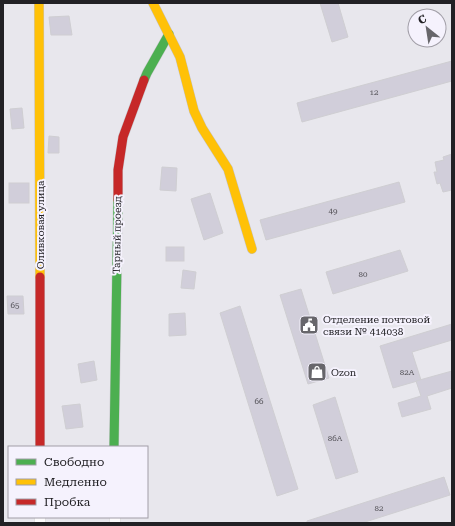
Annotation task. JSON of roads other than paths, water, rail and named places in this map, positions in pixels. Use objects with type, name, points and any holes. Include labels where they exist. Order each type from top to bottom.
[{"type":"street","name":"Оливковая улица","points":[[39,3],[40,446]]},
{"type":"street","points":[[153,3],[180,57],[192,105],[202,128],[228,169],[252,249]]},
{"type":"street","name":"Тарный проезд","points":[[114,446],[118,170],[123,137],[147,72],[169,34]]},
{"type":"place","name":"Отделение почтовой связи № 414038","points":[[309,325]]},
{"type":"place","name":"Ozon","points":[[317,372]]}]
